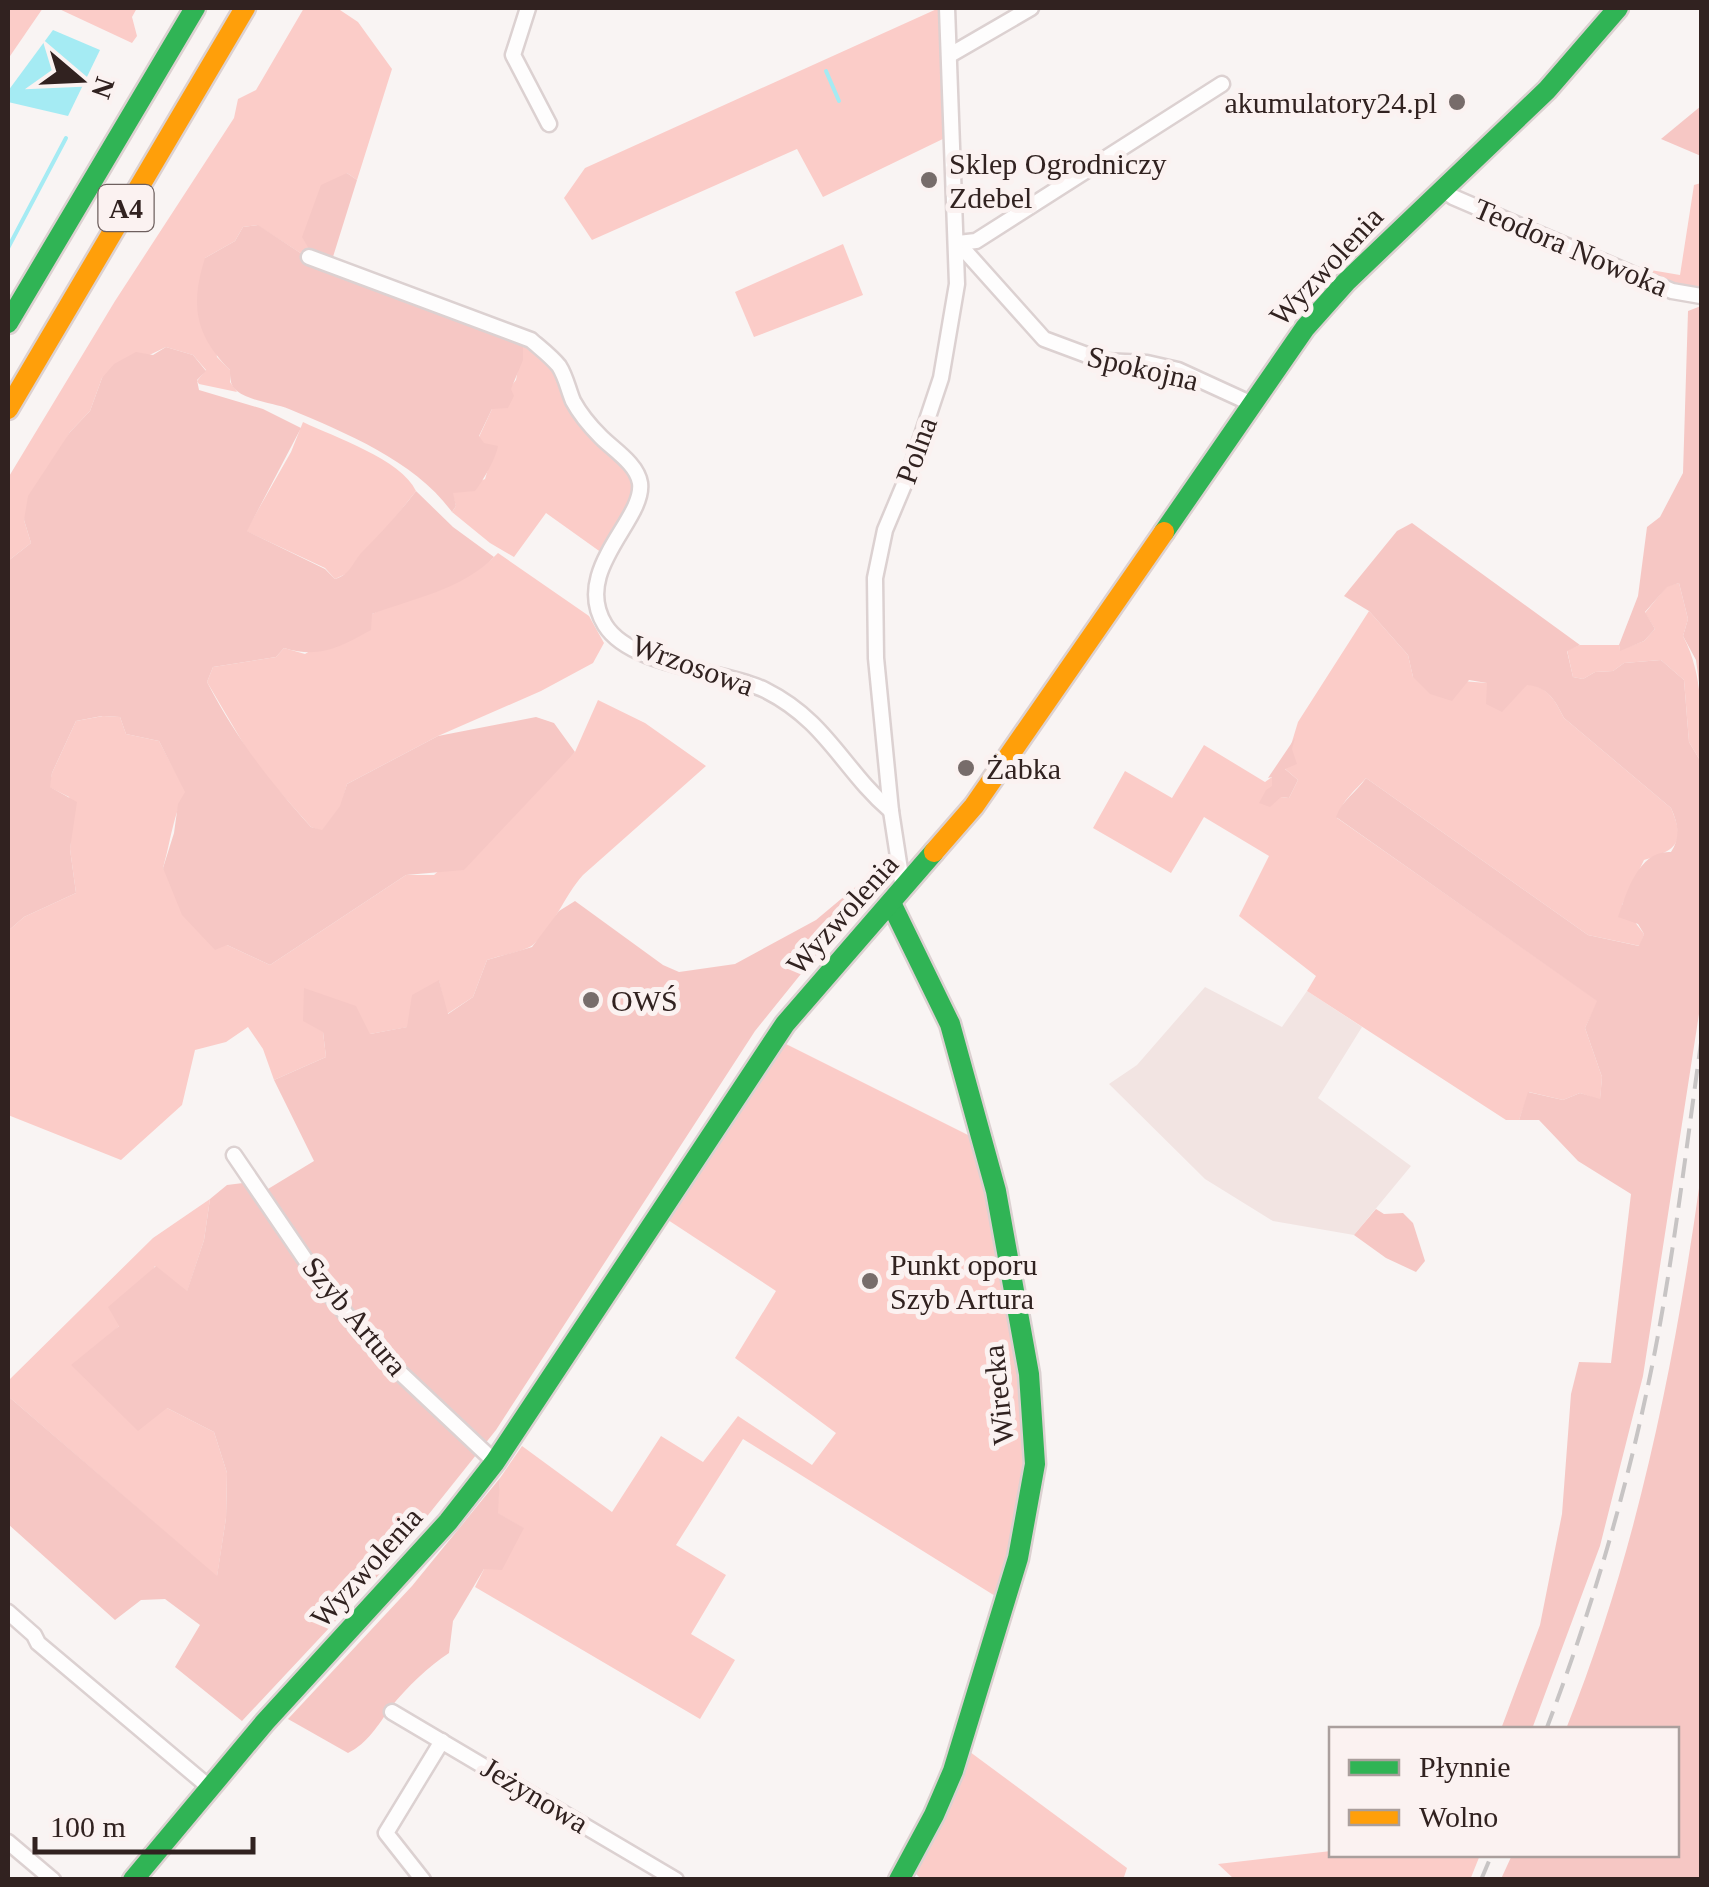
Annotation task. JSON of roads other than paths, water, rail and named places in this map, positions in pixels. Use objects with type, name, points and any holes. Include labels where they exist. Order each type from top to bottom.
[{"type":"main road","name":"A4","points":[[8,323],[194,8]]},
{"type":"main road","name":"A4","points":[[8,409],[245,8]]},
{"type":"main road","name":"Wyzwolenia","points":[[132,1880],[209,1788],[448,1522],[495,1462],[749,1075],[815,986],[963,819],[1014,752],[1250,403],[1326,302],[1546,90],[1618,8]]},
{"type":"main road","name":"Wirecka","points":[[897,896],[950,1024],[996,1190],[1029,1374],[1035,1464],[1018,1558],[953,1771],[899,1880]]},
{"type":"street","points":[[528,8],[513,55],[549,124]]},
{"type":"street","name":"Polna","points":[[897,896],[875,644],[875,578],[885,530],[941,378],[957,284],[947,8]]},
{"type":"street","points":[[950,56],[1030,8]]},
{"type":"street","points":[[958,243],[976,241],[1222,84]]},
{"type":"street","name":"Teodora Nowoka","points":[[1444,190],[1452,197],[1672,291],[1701,296]]},
{"type":"street","name":"Spokojna","points":[[958,243],[1044,339],[1103,362],[1178,370],[1250,403]]},
{"type":"street","name":"Wrzosowa","points":[[308,258],[513,332],[548,354],[558,365],[588,423],[636,471],[640,484],[639,497],[608,552],[598,580],[596,605],[613,635],[672,664],[761,688],[790,704],[832,741],[891,811]]},
{"type":"street","name":"Szyb Artura","points":[[234,1155],[326,1290],[376,1350],[495,1462]]},
{"type":"street","points":[[8,1612],[38,1643],[209,1788]]},
{"type":"street","name":"Jeżynowa","points":[[392,1712],[676,1880]]},
{"type":"street","points":[[424,1880],[386,1834],[442,1740]]},
{"type":"street","points":[[8,1842],[53,1880]]},
{"type":"water","points":[[53,30],[100,50],[68,116],[8,102],[8,91]]},
{"type":"waterway","points":[[826,71],[839,101]]},
{"type":"waterway","points":[[8,248],[66,138]]},
{"type":"railway","points":[[1547,1727],[1609,1543],[1645,1399],[1669,1273],[1702,1036]]},
{"type":"railway","points":[[1481,1880],[1491,1857]]},
{"type":"place","name":"akumulatory24.pl","points":[[1457,102]]},
{"type":"place","name":"Sklep Ogrodniczy Zdebel","points":[[929,180]]},
{"type":"place","name":"Żabka","points":[[966,768]]},
{"type":"place","name":"OWŚ","points":[[591,1000]]},
{"type":"place","name":"Punkt oporu Szyb Artura","points":[[870,1281]]}]
